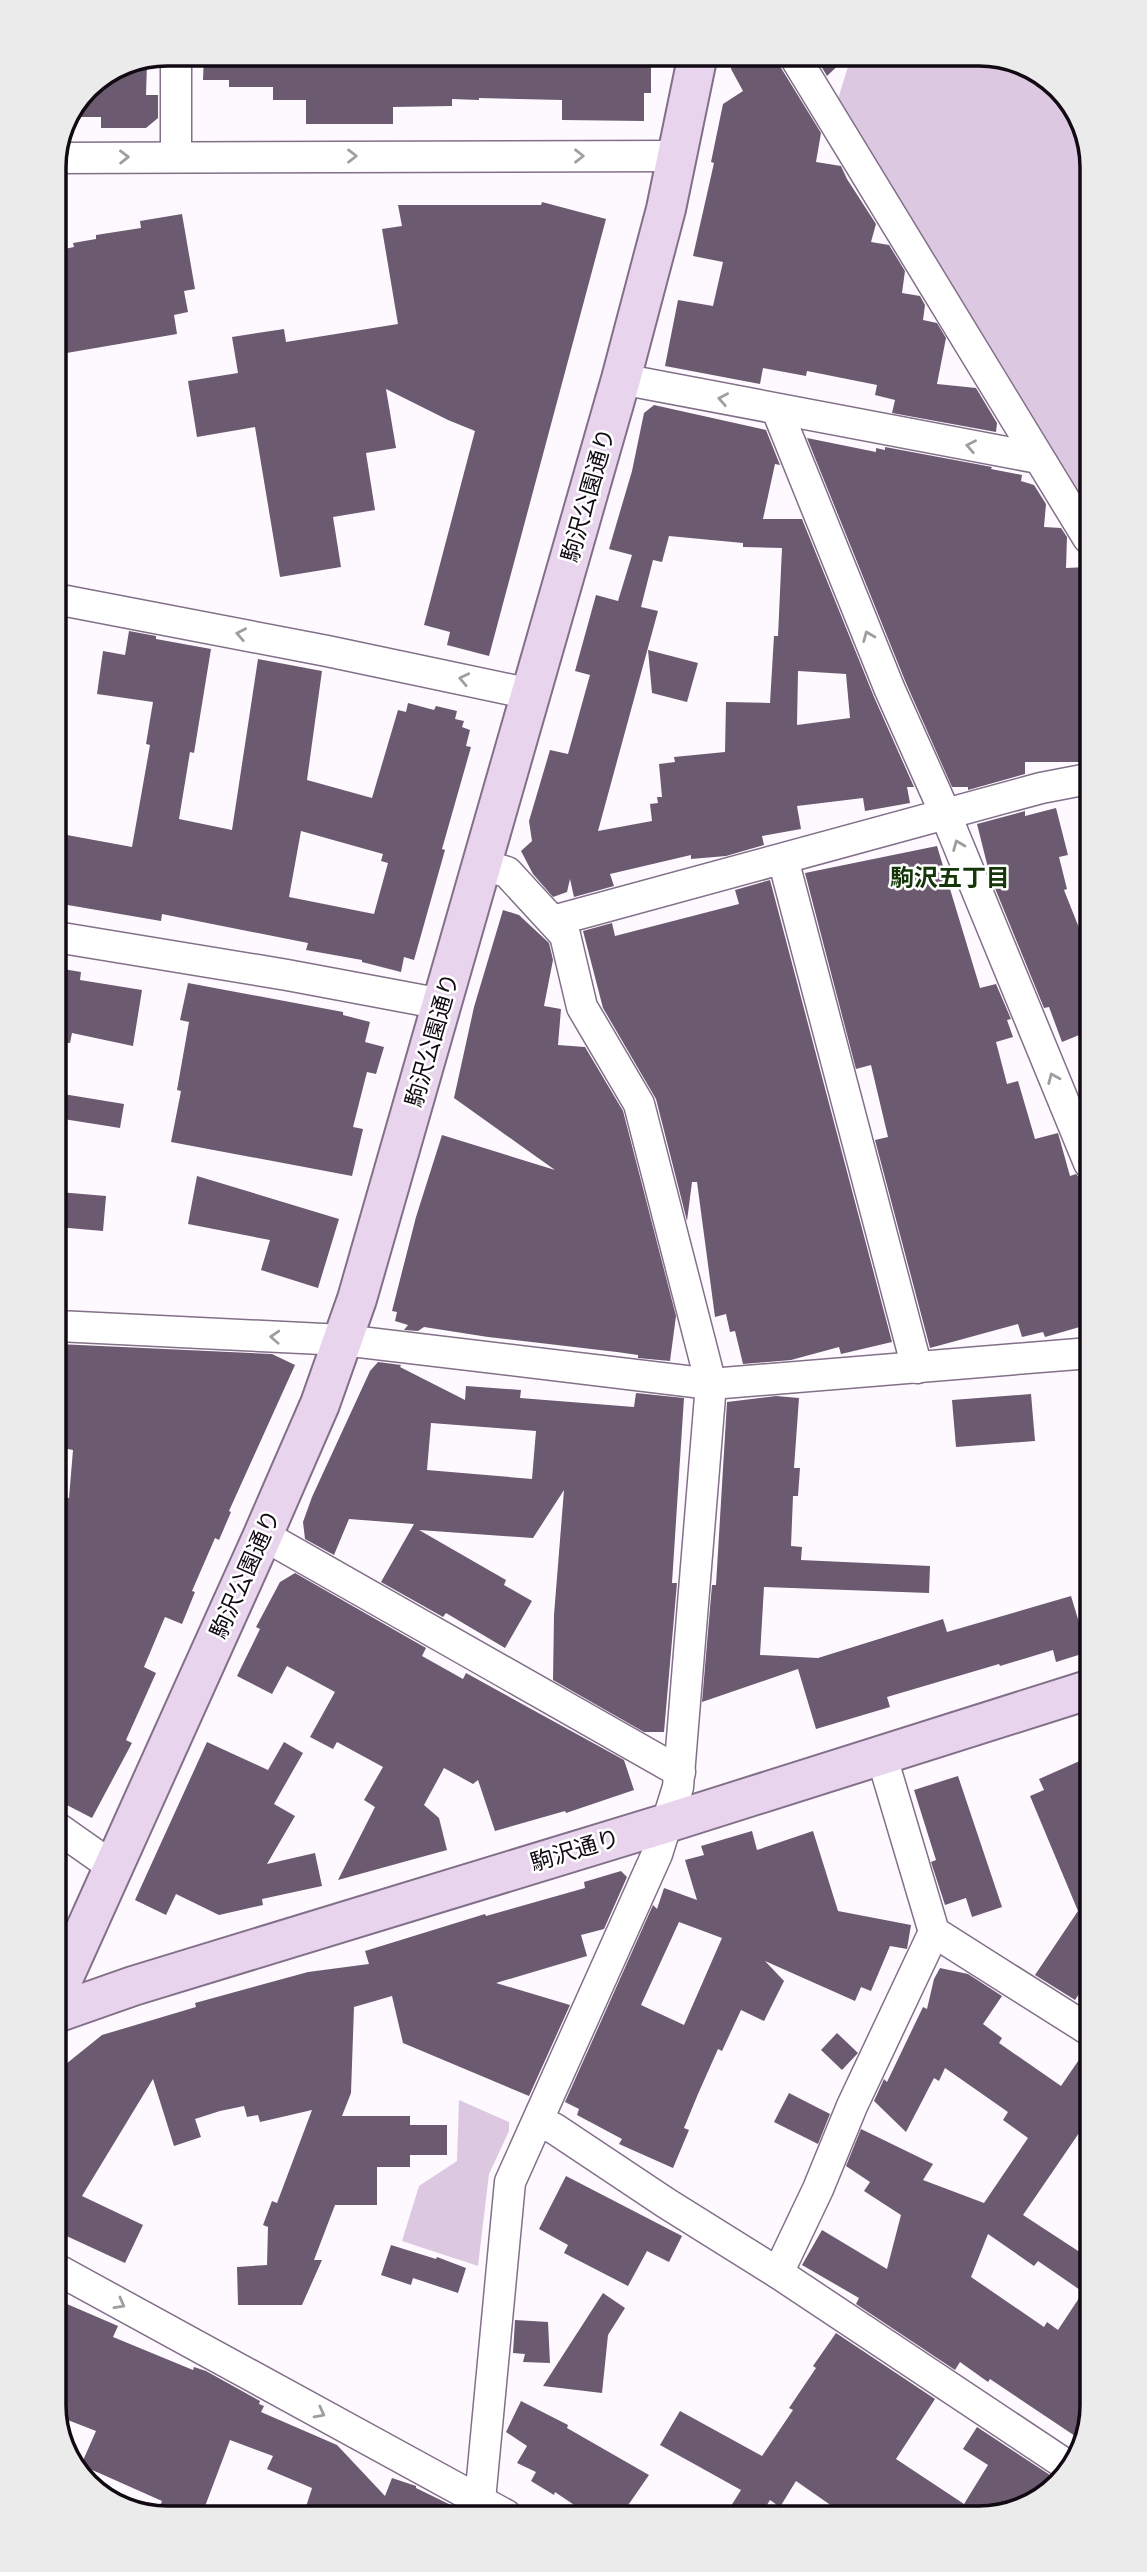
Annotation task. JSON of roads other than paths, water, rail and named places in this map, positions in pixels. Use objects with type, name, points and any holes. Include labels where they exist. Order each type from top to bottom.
[{"type":"street","points":[[176,66],[176,156]]},
{"type":"street","name":"駒沢公園通り","points":[[66,1972],[263,1535],[320,1404],[343,1340],[370,1258],[621,379],[677,156],[695,67]]},
{"type":"street","points":[[801,67],[1080,525]]},
{"type":"street","points":[[68,158],[677,156]]},
{"type":"street","points":[[621,379],[1038,458]]},
{"type":"street","points":[[777,410],[890,690],[945,813],[1080,1141]]},
{"type":"street","points":[[67,601],[349,655],[531,694]]},
{"type":"street","points":[[553,921],[945,813],[1080,781]]},
{"type":"street","points":[[783,859],[917,1368]]},
{"type":"street","points":[[478,2505],[510,2182],[657,1854],[678,1787],[711,1384],[639,1104],[582,1007],[565,935],[507,872],[483,865]]},
{"type":"street","points":[[67,939],[442,1004]]},
{"type":"street","points":[[66,1326],[343,1340],[711,1384],[1080,1354]]},
{"type":"street","points":[[263,1535],[680,1772]]},
{"type":"street","name":"駒沢通り","points":[[66,2010],[134,1986],[667,1823],[1080,1692]]},
{"type":"street","points":[[881,1754],[934,1933],[1080,2024]]},
{"type":"street","points":[[66,1834],[113,1867]]},
{"type":"street","points":[[778,2273],[818,2189],[852,2106],[934,1933]]},
{"type":"street","points":[[539,2121],[778,2273],[1062,2462]]},
{"type":"street","points":[[66,2274],[473,2505]]},
{"type":"district","name":"駒沢五丁目","points":[[950,878]]}]
